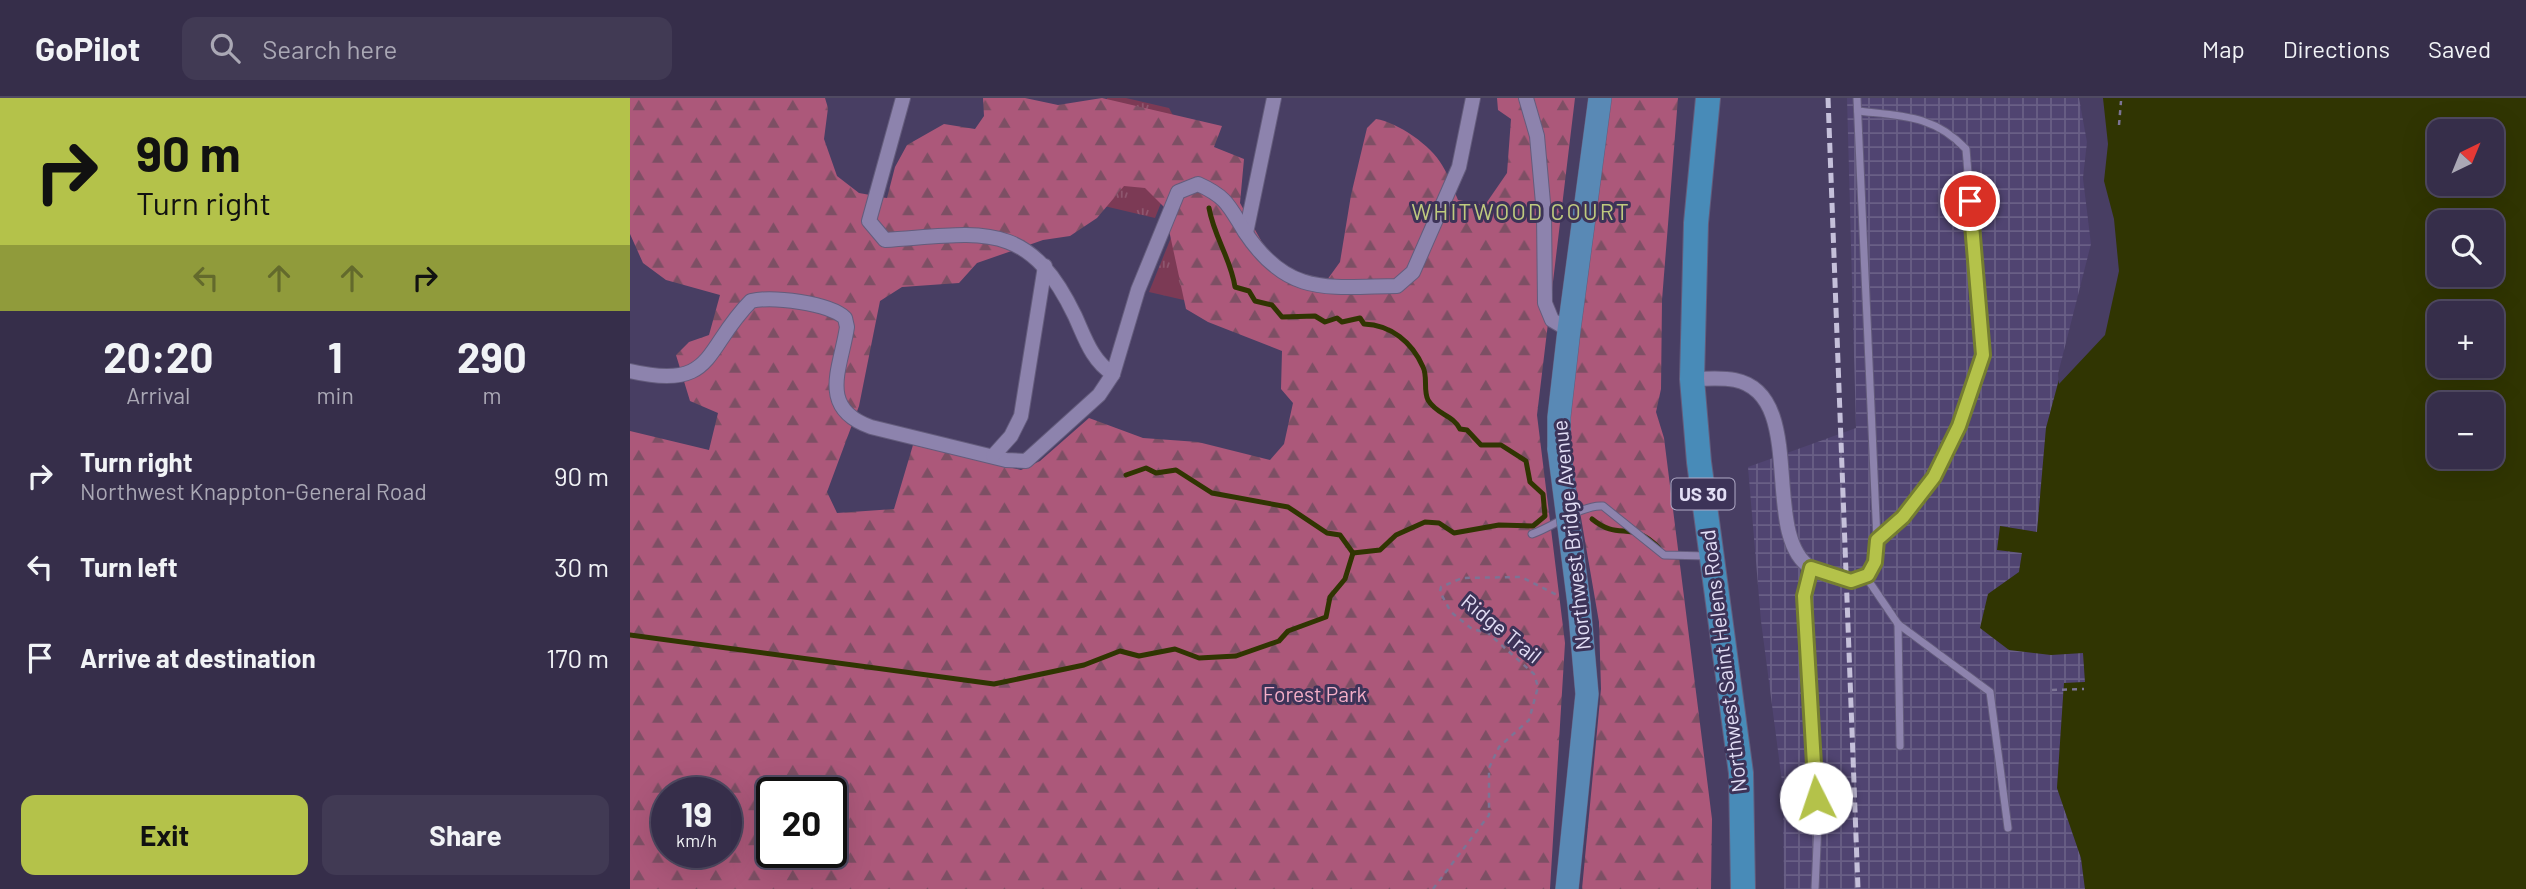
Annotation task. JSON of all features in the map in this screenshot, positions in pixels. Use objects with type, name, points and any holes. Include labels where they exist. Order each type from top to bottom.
[{"type":"highway","name":"Northwest Saint Helens Road","points":[[1708,98],[1696,223],[1692,379],[1699,462],[1741,773],[1743,889]]},
{"type":"main road","name":"Northwest Bridge Avenue","points":[[1567,889],[1587,694],[1572,603],[1558,425],[1600,98]]},
{"type":"street","points":[[903,98],[869,221],[885,240],[977,235],[998,237],[1024,247],[1045,266],[1066,297],[1092,354],[1113,374]]},
{"type":"street","points":[[1246,233],[1274,98]]},
{"type":"street","points":[[630,371],[676,378],[695,369],[712,354],[751,302],[770,299],[829,308],[845,318],[847,327],[835,388],[846,413],[871,427],[993,456],[1026,461],[1100,395],[1113,374],[1138,290],[1178,192],[1198,184],[1221,194],[1260,254],[1284,275],[1319,287],[1397,286],[1405,282],[1413,272],[1459,167],[1473,98]]},
{"type":"street","points":[[1526,98],[1536,136],[1544,214],[1545,303],[1552,320],[1569,330]]},
{"type":"street","points":[[993,456],[1011,436],[1021,416],[1045,266]]},
{"type":"street","points":[[1692,379],[1735,380],[1756,389],[1770,407],[1788,524],[1800,557],[1811,568],[1846,580]]},
{"type":"lane","points":[[1857,98],[1877,540],[1875,562],[1866,577]]},
{"type":"lane","points":[[1858,111],[1920,118],[1950,132],[1966,149],[1983,355],[1959,426],[1934,477],[1903,517],[1877,540]]},
{"type":"lane","points":[[1532,534],[1555,526],[1588,507],[1603,506],[1664,555],[1712,556]]},
{"type":"lane","points":[[1811,568],[1804,596],[1818,824],[1815,889]]},
{"type":"lane","points":[[1846,580],[1866,577]]},
{"type":"lane","points":[[1866,577],[1898,624],[1990,692],[2008,828]]},
{"type":"lane","points":[[1898,624],[1900,746]]},
{"type":"path","points":[[2119,125],[2121,101]]},
{"type":"path","name":"Ridge Trail","points":[[1433,889],[1489,815],[1489,768],[1499,747],[1529,720],[1538,687],[1534,674],[1488,633],[1472,629],[1451,612],[1440,592],[1441,587],[1462,578],[1521,577],[1545,586],[1572,603]]},
{"type":"path","points":[[2052,690],[2084,689]]},
{"type":"shaded area","points":[[1847,98],[2083,98],[2086,101],[2094,249],[2046,428],[2037,532],[2000,526],[2022,553],[2019,572],[1988,594],[2084,653],[2085,682],[2064,684],[2057,788],[2081,858],[2085,889],[1784,889],[1783,789],[1761,621],[1748,467],[1856,428]]},
{"type":"shaded area","points":[[2083,98],[2526,98],[2526,889],[2085,889],[2081,858],[2057,788],[2064,683],[2085,682],[2083,653],[2051,655],[2009,650],[1980,628],[1988,594],[2019,572],[2022,553],[1997,550],[2000,526],[2037,532],[2046,428],[2094,249],[2089,141]]},
{"type":"green space","name":"Forest Park","points":[[630,98],[825,98],[828,108],[824,139],[837,176],[859,193],[887,198],[895,167],[907,145],[944,124],[975,129],[984,116],[983,98],[1025,98],[1058,105],[1102,98],[1222,126],[1214,147],[1244,159],[1240,203],[1268,253],[1289,270],[1327,280],[1340,262],[1351,195],[1367,128],[1376,119],[1403,130],[1430,150],[1444,169],[1458,200],[1485,205],[1507,173],[1511,119],[1498,110],[1497,98],[1575,98],[1537,415],[1565,643],[1550,889],[630,889],[630,431],[709,450],[718,413],[690,401],[676,355],[689,342],[709,335],[720,295],[666,280],[643,263],[630,234]],"holes":[[[1124,186],[1145,188],[1164,207],[1186,309],[1208,322],[1282,351],[1281,389],[1293,403],[1284,444],[1270,460],[1198,442],[1143,438],[1089,418],[1040,461],[1021,470],[913,445],[894,509],[837,513],[827,492],[859,406],[880,301],[902,287],[959,283],[977,263],[1043,240],[1070,236],[1097,218]]]},
{"type":"green space","points":[[1107,98],[1126,98],[1169,108],[1177,123],[1169,183],[1155,218],[1083,201]]},
{"type":"green space","points":[[1607,98],[1678,98],[1662,300],[1661,389],[1656,412],[1664,438],[1712,819],[1711,889],[1582,889],[1601,689],[1599,622],[1570,454],[1571,403]]},
{"type":"green space","points":[[1185,203],[1210,306],[1149,292]]},
{"type":"pier","points":[[2079,98],[2103,98],[2108,144],[2104,181],[2114,219],[2119,271],[2105,335],[2059,384],[2058,374],[2091,244],[2083,178],[2087,142]]},
{"type":"waterway","points":[[1209,208],[1235,287],[1249,291],[1255,301],[1272,305],[1282,317],[1315,316],[1325,322],[1337,318],[1342,322],[1360,318],[1364,324],[1374,325],[1400,336],[1423,367],[1427,396],[1432,405],[1453,420],[1460,429],[1467,430],[1481,445],[1501,445],[1526,461],[1530,482],[1543,494],[1545,516],[1533,526],[1499,525],[1454,533],[1439,523],[1425,522],[1396,535],[1380,550],[1353,553]]},
{"type":"waterway","points":[[1126,475],[1146,468],[1156,473],[1176,470],[1212,493],[1288,507],[1327,533],[1340,535],[1353,553]]},
{"type":"waterway","points":[[1592,519],[1610,529],[1641,534],[1659,548]]},
{"type":"waterway","points":[[630,635],[994,684],[1084,665],[1120,651],[1139,656],[1175,649],[1199,658],[1236,656],[1279,641],[1288,631],[1326,617],[1330,597],[1345,579],[1353,553]]},
{"type":"railway","points":[[1828,98],[1858,889]]},
{"type":"district","name":"WHITWOOD COURT","points":[[1521,212]]},
{"type":"route","points":[[1816,798],[1805,582],[1811,568],[1851,581],[1863,579],[1868,575],[1875,562],[1877,540],[1903,517],[1934,477],[1959,426],[1983,355],[1970,201]]}]
